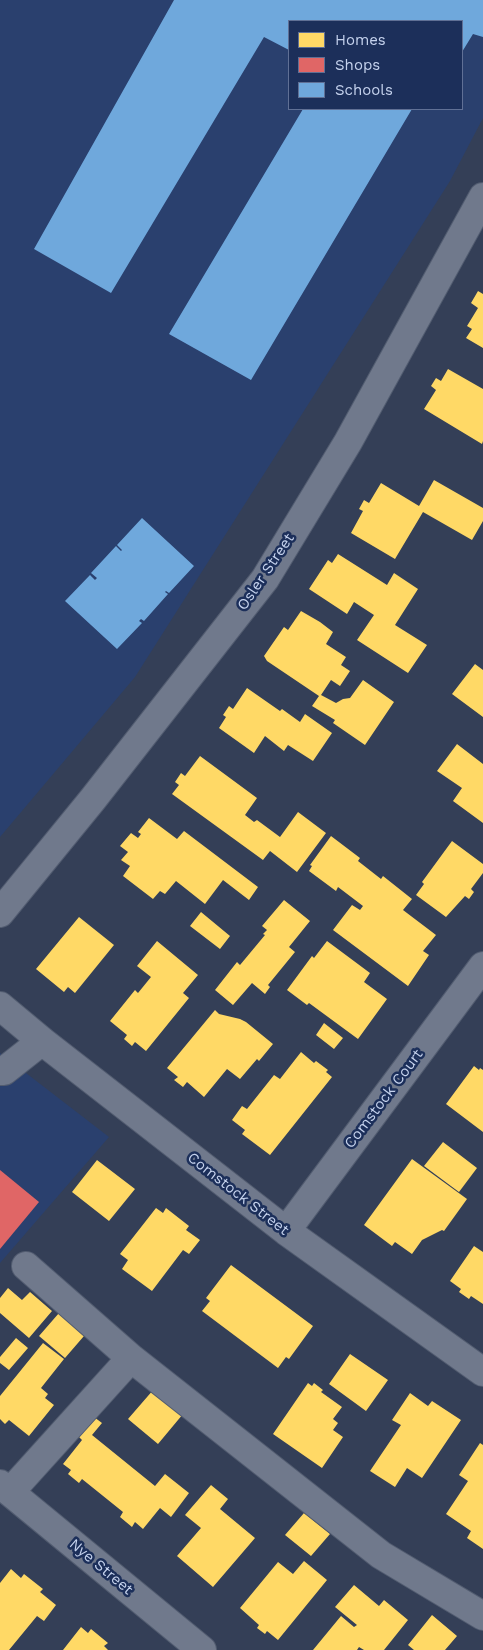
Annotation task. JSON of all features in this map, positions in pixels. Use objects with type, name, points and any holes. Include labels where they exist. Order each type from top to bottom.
[{"type":"street","name":"Osler Street","points":[[0,913],[93,799],[265,579],[348,442],[483,197]]},
{"type":"street","name":"Comstock Court","points":[[286,1231],[483,966]]},
{"type":"street","name":"Comstock Street","points":[[0,1006],[42,1041],[286,1231],[483,1372]]},
{"type":"street","points":[[0,1071],[4,1071],[42,1041]]},
{"type":"street","points":[[26,1266],[131,1358],[381,1555],[483,1616]]},
{"type":"street","points":[[5,1488],[131,1358]]},
{"type":"street","name":"Nye Street","points":[[5,1488],[202,1650]]},
{"type":"shaded area","points":[[0,0],[483,0],[483,118],[450,181],[135,677],[0,837]]},
{"type":"shaded area","points":[[0,1053],[109,1137],[0,1263]]},
{"type":"building: Homes","points":[[478,291],[483,294],[483,348],[466,338],[472,329],[467,326],[478,308],[471,303]]},
{"type":"building: Homes","points":[[448,369],[483,389],[482,444],[424,409],[436,390],[431,386],[436,378],[441,381]]},
{"type":"building: Homes","points":[[434,480],[483,508],[483,521],[472,540],[423,512],[395,559],[351,533],[363,511],[359,509],[364,500],[369,503],[381,483],[419,506]]},
{"type":"building: Homes","points":[[338,554],[387,585],[394,573],[418,589],[395,625],[427,645],[408,673],[357,640],[374,615],[354,602],[347,614],[309,589],[328,560],[332,563]]},
{"type":"building: Homes","points":[[301,611],[333,632],[326,644],[346,657],[341,665],[350,671],[340,686],[331,680],[321,695],[336,703],[350,698],[363,680],[394,702],[365,745],[333,723],[335,720],[312,706],[319,696],[267,661],[264,656],[284,627],[288,630]]},
{"type":"building: Homes","points":[[475,664],[483,670],[483,717],[452,694]]},
{"type":"building: Homes","points":[[247,688],[280,711],[282,709],[300,722],[305,714],[332,733],[313,761],[288,745],[284,751],[265,736],[254,753],[219,728],[226,717],[223,715],[229,706],[233,709]]},
{"type":"building: Homes","points":[[457,744],[483,764],[483,823],[453,801],[462,788],[437,771]]},
{"type":"building: Homes","points":[[200,756],[257,798],[245,815],[254,822],[257,820],[280,837],[298,812],[326,833],[297,872],[270,851],[263,860],[172,794],[179,785],[175,782],[181,773],[185,776]]},
{"type":"building: Homes","points":[[149,818],[177,839],[184,831],[258,887],[249,900],[223,880],[205,904],[176,881],[165,894],[160,891],[153,899],[123,876],[130,866],[121,860],[128,852],[120,846],[131,833],[138,838],[141,834],[138,832]]},
{"type":"building: Homes","points":[[331,836],[360,858],[358,861],[381,879],[383,876],[412,899],[403,910],[436,935],[423,951],[429,955],[408,986],[333,930],[352,905],[360,910],[363,906],[338,887],[336,891],[309,871],[312,866],[310,865]]},
{"type":"building: Homes","points":[[452,841],[483,864],[483,873],[471,889],[474,892],[469,899],[465,896],[446,917],[416,895],[424,884],[422,882]]},
{"type":"building: Homes","points":[[284,900],[310,921],[289,947],[295,952],[268,985],[270,987],[265,994],[252,983],[233,1005],[215,990],[237,962],[240,965],[265,935],[263,934],[267,930],[262,926]]},
{"type":"building: Homes","points":[[201,912],[230,936],[220,949],[190,926]]},
{"type":"building: Homes","points":[[79,917],[114,945],[75,993],[68,987],[64,992],[36,969]]},
{"type":"building: Homes","points":[[157,941],[198,975],[183,993],[189,998],[146,1051],[135,1042],[132,1046],[124,1039],[127,1035],[110,1021],[135,990],[138,993],[151,977],[137,966]]},
{"type":"building: Homes","points":[[327,941],[370,973],[364,982],[387,999],[358,1039],[309,1003],[307,1005],[287,990],[312,956],[314,958]]},
{"type":"building: Homes","points":[[215,1010],[219,1014],[246,1022],[273,1044],[240,1079],[227,1069],[204,1097],[187,1082],[183,1087],[174,1080],[178,1077],[167,1068]]},
{"type":"building: Homes","points":[[324,1023],[343,1038],[334,1049],[316,1035]]},
{"type":"building: Homes","points":[[301,1052],[314,1063],[316,1061],[328,1070],[326,1072],[332,1077],[270,1155],[242,1134],[245,1130],[232,1120],[242,1106],[247,1109],[274,1075],[280,1079]]},
{"type":"building: Homes","points":[[474,1066],[479,1070],[480,1068],[483,1070],[483,1132],[446,1104]]},
{"type":"building: Homes","points":[[443,1142],[477,1168],[459,1192],[424,1166]]},
{"type":"building: Homes","points":[[412,1159],[467,1199],[444,1231],[442,1230],[422,1240],[412,1254],[395,1242],[392,1246],[364,1225]]},
{"type":"building: Homes","points":[[97,1160],[135,1189],[109,1221],[72,1192]]},
{"type":"building: Homes","points":[[156,1208],[163,1213],[166,1208],[189,1226],[186,1230],[200,1240],[189,1254],[183,1250],[152,1291],[122,1269],[128,1260],[120,1254]]},
{"type":"building: Homes","points":[[474,1246],[483,1252],[483,1304],[471,1296],[469,1299],[459,1292],[461,1289],[450,1281]]},
{"type":"building: Homes","points":[[231,1265],[313,1326],[289,1359],[286,1357],[278,1368],[202,1311],[210,1301],[206,1298]]},
{"type":"building: Homes","points":[[8,1288],[22,1300],[30,1292],[52,1311],[29,1338],[0,1313],[0,1298]]},
{"type":"building: Homes","points":[[59,1313],[84,1336],[65,1358],[39,1336]]},
{"type":"building: Homes","points":[[16,1338],[28,1348],[9,1370],[0,1363],[0,1357]]},
{"type":"building: Homes","points":[[43,1343],[64,1359],[41,1388],[48,1394],[45,1398],[54,1405],[29,1436],[9,1420],[5,1424],[0,1419],[0,1396]]},
{"type":"building: Homes","points":[[350,1354],[388,1380],[366,1411],[329,1384]]},
{"type":"building: Homes","points":[[308,1383],[312,1386],[314,1383],[323,1390],[321,1392],[342,1407],[333,1419],[338,1423],[333,1430],[343,1437],[322,1468],[273,1434]]},
{"type":"building: Homes","points":[[154,1389],[183,1414],[158,1444],[128,1419]]},
{"type":"building: Homes","points":[[410,1393],[428,1406],[432,1401],[461,1420],[422,1478],[407,1468],[395,1487],[370,1471],[401,1425],[392,1420]]},
{"type":"building: Homes","points":[[94,1417],[102,1423],[92,1435],[155,1486],[165,1474],[189,1493],[171,1517],[160,1508],[143,1529],[135,1522],[132,1527],[120,1517],[123,1512],[82,1479],[79,1483],[68,1474],[71,1470],[63,1464],[82,1440],[78,1436]]},
{"type":"building: Homes","points":[[480,1443],[483,1445],[483,1549],[467,1538],[471,1531],[446,1514],[468,1481],[459,1475]]},
{"type":"building: Homes","points":[[211,1485],[228,1499],[220,1509],[255,1538],[213,1587],[177,1556],[201,1528],[185,1515]]},
{"type":"building: Homes","points":[[304,1513],[330,1534],[311,1556],[285,1535]]},
{"type":"building: Homes","points":[[304,1561],[327,1580],[278,1640],[267,1631],[265,1634],[257,1628],[259,1625],[240,1608],[278,1562],[293,1574]]},
{"type":"building: Homes","points":[[11,1569],[21,1578],[24,1574],[43,1589],[40,1592],[56,1605],[44,1621],[37,1616],[9,1650],[0,1650],[0,1583]]},
{"type":"building: Homes","points":[[354,1585],[379,1606],[384,1600],[408,1620],[384,1650],[364,1650],[359,1647],[357,1650],[313,1650],[341,1616],[354,1627],[357,1625],[335,1607]]},
{"type":"building: Homes","points":[[432,1615],[457,1636],[445,1650],[414,1650],[408,1645]]},
{"type":"building: Homes","points":[[81,1627],[88,1633],[91,1629],[108,1643],[104,1646],[108,1650],[63,1650]]},
{"type":"building: Shops","points":[[0,1170],[39,1202],[0,1249]]},
{"type":"building: Schools","points":[[174,0],[483,0],[483,37],[473,34],[463,50],[463,20],[288,20],[288,49],[264,37],[111,293],[34,249]]},
{"type":"building: Schools","points":[[302,110],[411,110],[251,380],[169,334]]},
{"type":"building: Schools","points":[[142,518],[194,566],[169,593],[165,592],[168,594],[144,621],[141,619],[139,621],[142,623],[117,649],[65,601],[90,575],[95,580],[97,578],[91,573],[116,546],[122,550],[117,545]]}]
